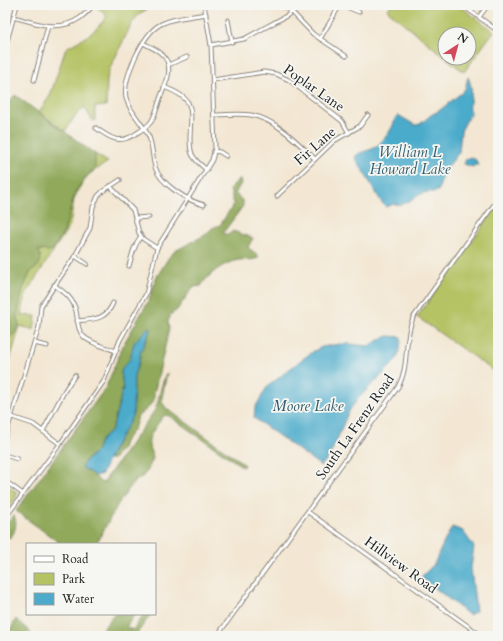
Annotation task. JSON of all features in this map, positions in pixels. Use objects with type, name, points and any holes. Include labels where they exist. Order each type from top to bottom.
[{"type":"street","points":[[5,46],[17,5]]},
{"type":"street","points":[[13,17],[48,26],[58,26],[71,24],[83,16],[93,5]]},
{"type":"street","points":[[5,518],[60,444],[104,381],[120,340],[146,294],[157,248],[212,160],[214,151],[213,80],[211,45],[204,5]]},
{"type":"street","points":[[282,5],[292,12],[309,31],[346,56]]},
{"type":"street","points":[[211,45],[244,39],[292,12],[299,5]]},
{"type":"street","points":[[320,39],[341,5],[359,12]]},
{"type":"street","points":[[462,5],[498,31]]},
{"type":"street","points":[[479,17],[488,5]]},
{"type":"street","points":[[204,205],[195,203],[188,199],[159,176],[154,165],[150,139],[128,104],[125,90],[128,75],[148,34],[160,24],[206,14]]},
{"type":"street","points":[[228,20],[232,42]]},
{"type":"street","points":[[34,80],[48,26]]},
{"type":"street","points":[[96,128],[107,136],[120,140],[131,137],[144,128],[153,119],[169,73],[165,58],[160,52],[143,43]]},
{"type":"street","points":[[168,66],[187,57]]},
{"type":"street","name":"Poplar Lane","points":[[213,80],[264,72],[276,74],[289,80],[342,121],[349,133]]},
{"type":"street","points":[[164,87],[181,94],[188,103],[191,112],[191,151],[196,161],[207,170]]},
{"type":"street","points":[[214,115],[250,115],[264,119],[275,125],[299,143],[315,159]]},
{"type":"street","name":"Fir Lane","points":[[277,196],[334,141],[360,126],[368,115]]},
{"type":"street","points":[[214,151],[220,152],[226,156]]},
{"type":"street","points":[[5,437],[39,327],[41,306],[75,256],[90,228],[95,201],[98,196],[120,180]]},
{"type":"street","points":[[110,186],[132,210],[141,236],[157,248]]},
{"type":"street","name":"South La Frenz Road","points":[[217,636],[398,387],[405,370],[408,331],[413,318],[498,199]]},
{"type":"street","points":[[136,218],[150,217]]},
{"type":"street","points":[[129,266],[134,248],[141,236]]},
{"type":"street","points":[[75,256],[87,264]]},
{"type":"street","points":[[54,286],[68,295],[76,310],[80,331],[88,340],[116,351]]},
{"type":"street","points":[[78,321],[100,318],[104,316],[111,309],[113,303]]},
{"type":"street","points":[[34,342],[46,346]]},
{"type":"street","points":[[43,431],[65,390],[75,375]]},
{"type":"street","points":[[12,417],[33,424],[60,444]]},
{"type":"street","points":[[5,455],[17,459]]},
{"type":"street","points":[[5,481],[23,494]]},
{"type":"street","name":"Hillview Road","points":[[308,512],[482,636]]},
{"type":"green space","points":[[98,5],[154,5],[139,14],[132,23],[110,68],[107,79],[106,106],[95,107],[95,121],[93,121],[84,107],[65,131],[39,112],[50,96],[66,48],[94,31],[107,16],[97,7]]},
{"type":"green space","points":[[391,5],[458,5],[494,31],[477,54],[477,26],[437,26],[437,51],[387,10]]},
{"type":"green space","points":[[456,66],[468,66],[464,72]]},
{"type":"green space","points":[[15,95],[95,154],[95,167],[76,190],[64,232],[52,250],[38,250],[41,260],[39,265],[31,271],[23,289],[17,316],[19,326],[16,332],[5,342],[5,189],[11,176],[8,174],[5,180],[5,163],[8,160],[5,158],[5,109]]},
{"type":"green space","points":[[95,154],[108,162],[88,175],[78,190],[74,200],[70,225],[27,292],[21,315],[36,316],[34,330],[20,326],[5,376],[5,273]]},
{"type":"green space","points":[[239,178],[241,183],[235,194],[242,201],[243,206],[223,233],[228,235],[233,231],[253,238],[248,247],[258,255],[258,258],[234,261],[217,269],[201,286],[193,287],[177,310],[170,315],[168,322],[169,329],[154,394],[154,400],[147,409],[138,416],[134,429],[124,442],[122,448],[112,460],[109,458],[133,414],[134,375],[141,351],[149,335],[135,341],[130,359],[121,371],[123,388],[113,426],[110,432],[99,443],[97,450],[85,461],[83,468],[103,483],[155,410],[167,373],[162,397],[162,402],[166,408],[244,464],[243,467],[169,416],[165,415],[152,432],[149,440],[149,446],[153,458],[148,470],[142,477],[134,482],[118,504],[97,543],[60,543],[16,511],[106,387],[123,345],[149,300],[156,278],[169,257],[175,251],[205,235],[212,228],[220,225],[234,204],[230,190]]},
{"type":"green space","points":[[498,205],[498,374],[417,317]]},
{"type":"green space","points":[[5,484],[16,492],[17,495],[10,507],[5,503]]},
{"type":"green space","points":[[14,515],[16,526],[14,532],[11,537],[5,538],[5,526]]},
{"type":"green space","points":[[113,615],[134,615],[126,627],[133,630],[143,615],[150,615],[135,636],[98,636]]},
{"type":"green space","points":[[16,619],[31,633],[31,636],[5,636],[5,630],[11,629]]},
{"type":"water","name":"William L Howard Lake","points":[[468,77],[471,85],[469,106],[471,112],[461,131],[459,152],[444,172],[438,191],[423,193],[401,205],[394,204],[386,207],[382,203],[355,157],[360,153],[377,146],[388,133],[398,115],[415,125],[420,124],[440,110],[465,89]]},
{"type":"water","points":[[471,157],[476,160],[478,165],[473,167],[464,164],[466,159]]},
{"type":"water","points":[[149,327],[151,329],[141,351],[134,375],[133,414],[113,449],[102,474],[95,476],[83,468],[82,465],[97,450],[99,443],[110,432],[113,426],[123,388],[121,371],[130,359],[135,341]]},
{"type":"water","name":"Moore Lake","points":[[388,336],[401,337],[397,358],[362,394],[351,408],[331,453],[321,466],[254,418],[255,408],[267,387],[314,351],[322,347],[339,344],[368,346]]},
{"type":"water","points":[[452,527],[463,531],[474,547],[471,568],[476,611],[469,615],[421,577],[434,564]]}]
